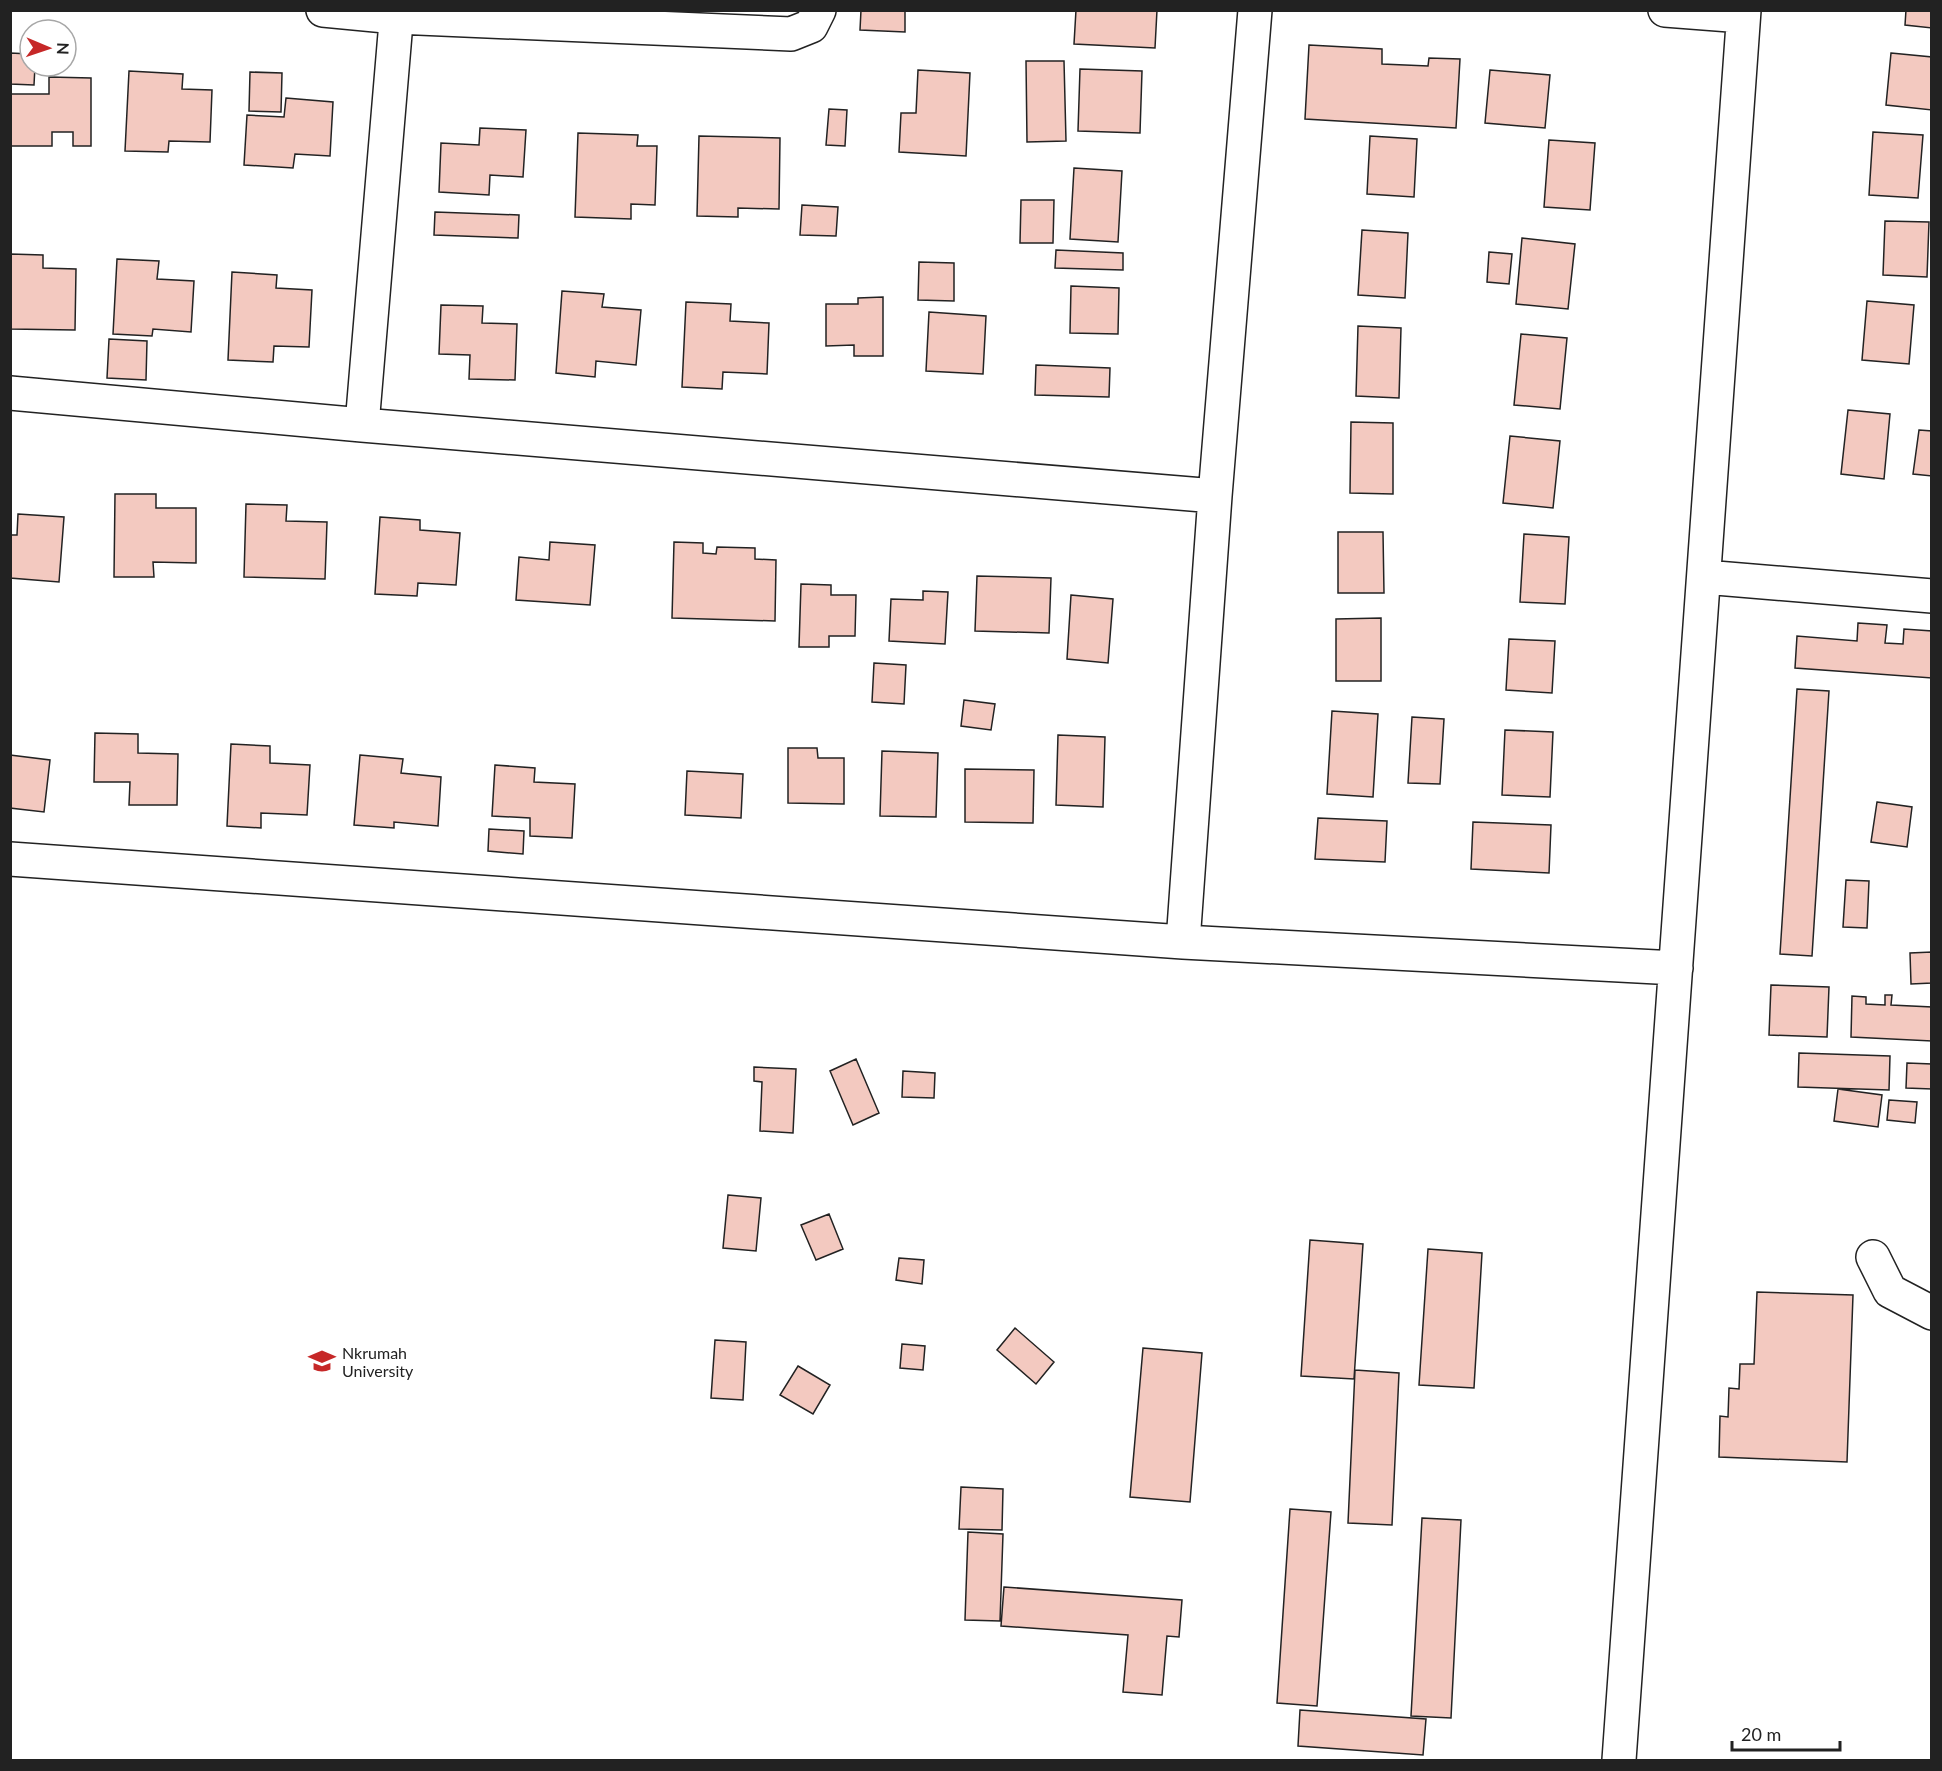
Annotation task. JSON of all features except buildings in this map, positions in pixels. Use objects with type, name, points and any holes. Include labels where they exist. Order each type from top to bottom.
[{"type":"street","points":[[323,10],[791,34],[811,26],[819,10]]},
{"type":"street","points":[[1183,942],[1215,496],[1255,10]]},
{"type":"street","points":[[1619,1761],[1744,13],[1665,10]]},
{"type":"street","points":[[362,425],[396,14]]},
{"type":"street","points":[[10,393],[362,425],[1215,496]]},
{"type":"street","points":[[1704,577],[1932,596]]},
{"type":"street","points":[[10,859],[1183,942],[1676,969]]},
{"type":"street","points":[[1873,1257],[1890,1291],[1932,1313]]},
{"type":"place","name":"Nkrumah University","points":[[322,1361]]}]
